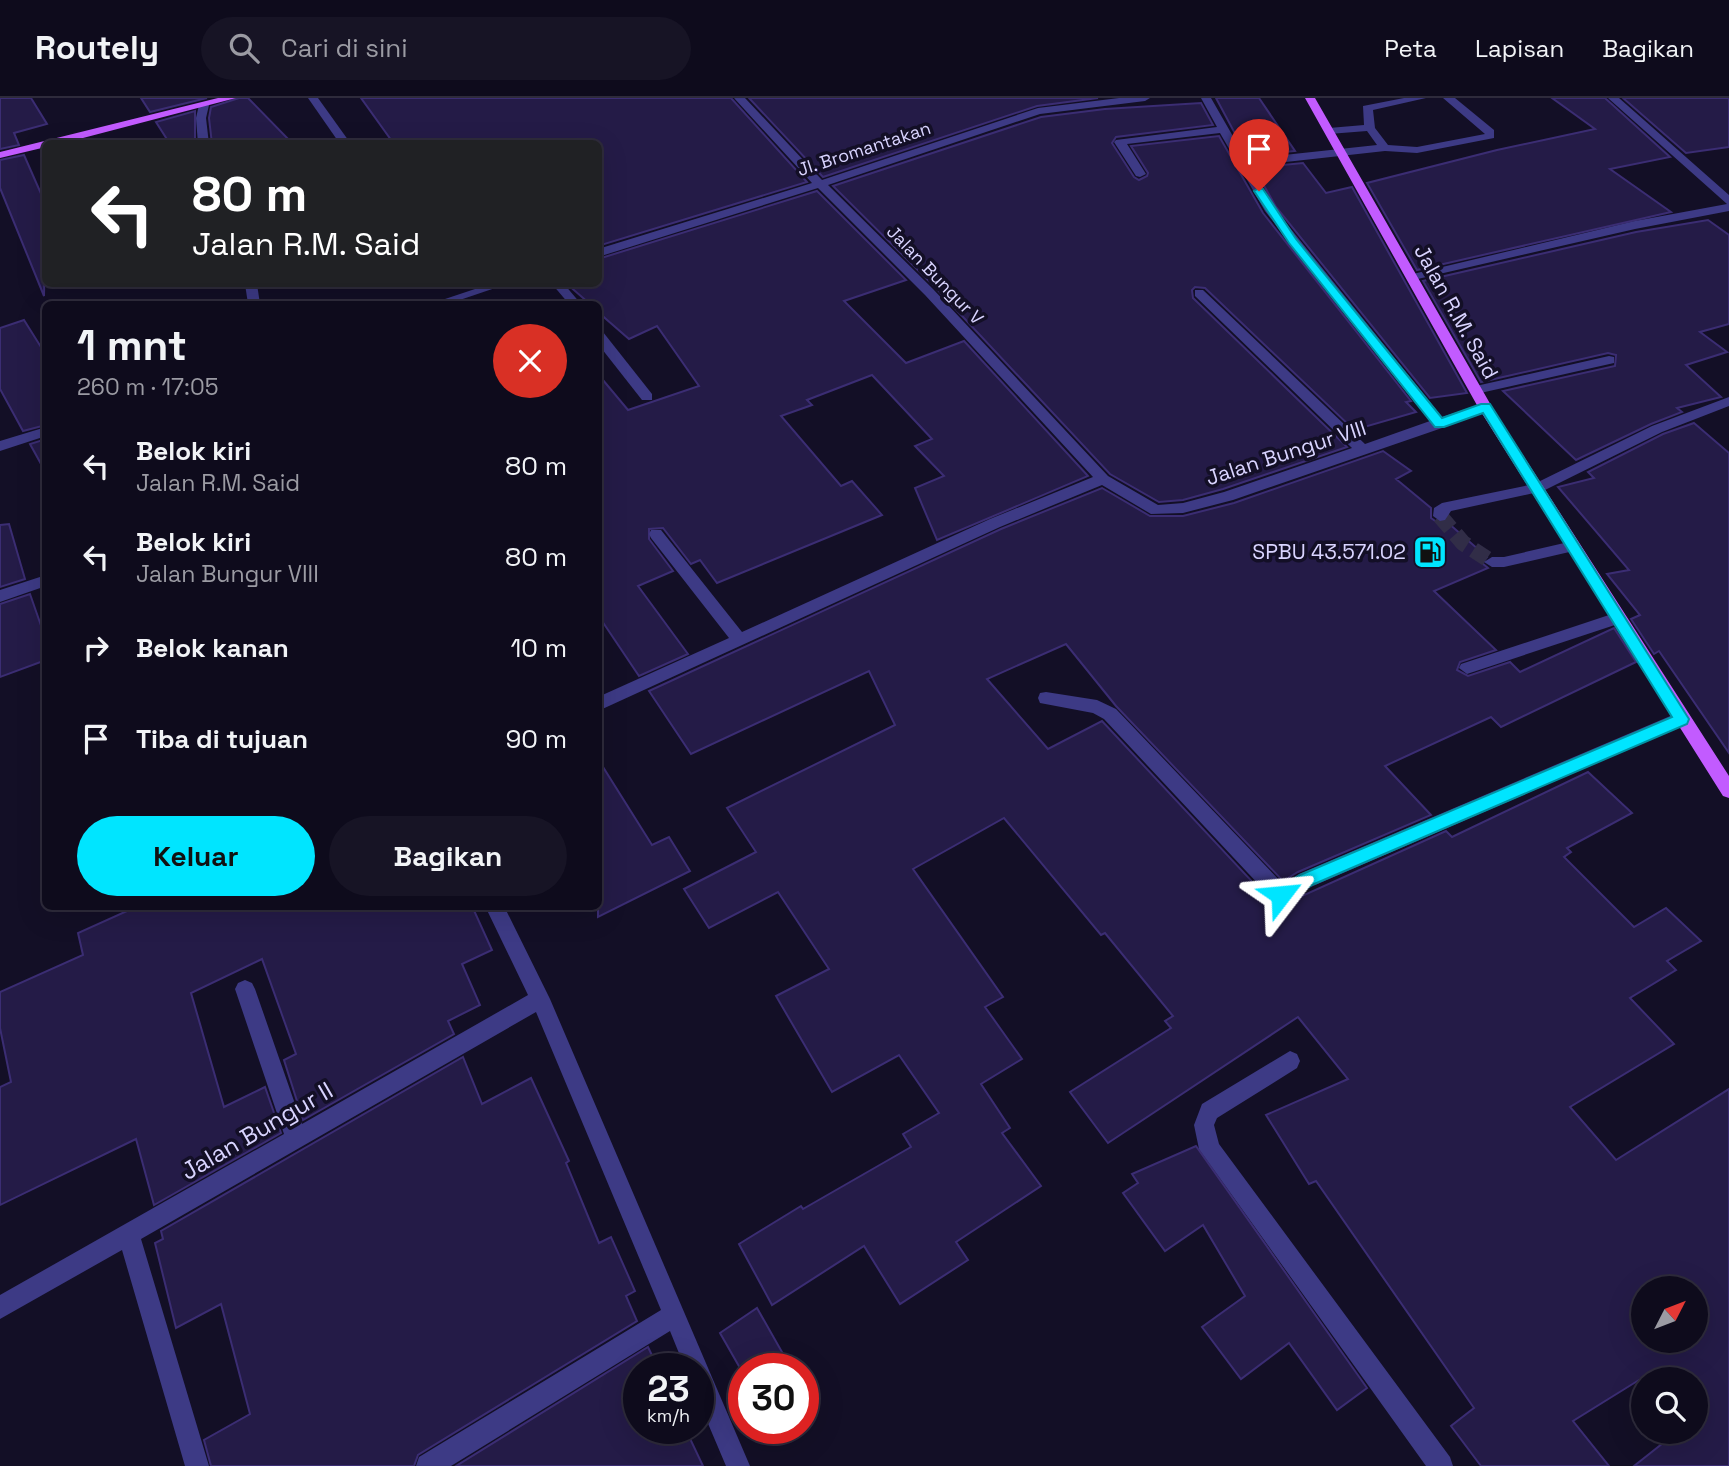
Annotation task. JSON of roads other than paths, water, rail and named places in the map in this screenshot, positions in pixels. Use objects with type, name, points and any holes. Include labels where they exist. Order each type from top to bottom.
[{"type":"main road","points":[[61,140],[231,98]]},
{"type":"main road","name":"Jalan R.M. Said","points":[[1311,98],[1486,407],[1729,791]]},
{"type":"main road","points":[[0,155],[42,145]]},
{"type":"street","points":[[313,98],[343,140]]},
{"type":"street","name":"Jalan Bungur V","points":[[739,98],[820,184],[929,292],[1102,479]]},
{"type":"street","name":"Jl. Bromantakan","points":[[602,252],[820,184],[1034,108],[1145,98]]},
{"type":"street","points":[[1206,98],[1269,209],[1440,424]]},
{"type":"street","points":[[1385,148],[1370,128],[1367,108],[1421,98]]},
{"type":"street","points":[[1243,163],[1385,148],[1417,150],[1490,136],[1490,132],[1448,98]]},
{"type":"street","points":[[1618,99],[1729,201]]},
{"type":"street","points":[[204,105],[201,118],[204,140]]},
{"type":"street","points":[[1329,131],[1370,128]]},
{"type":"street","points":[[1140,174],[1120,142],[1225,129]]},
{"type":"street","points":[[1413,278],[1635,225],[1729,207]]},
{"type":"street","points":[[446,301],[492,287]]},
{"type":"street","points":[[561,287],[572,301]]},
{"type":"street","points":[[1199,293],[1363,450]]},
{"type":"street","points":[[602,340],[647,397]]},
{"type":"street","points":[[1476,390],[1609,359]]},
{"type":"street","points":[[1440,516],[1439,512],[1447,507],[1538,488],[1657,429],[1729,401]]},
{"type":"street","name":"Jalan Bungur VIII","points":[[1102,479],[1156,510],[1183,508],[1228,496],[1486,407]]},
{"type":"street","points":[[0,446],[42,432]]},
{"type":"street","points":[[602,703],[995,523],[1102,479]]},
{"type":"street","points":[[656,534],[739,640]]},
{"type":"street","points":[[1492,562],[1504,562],[1573,545]]},
{"type":"street","points":[[0,596],[42,581]]},
{"type":"street","points":[[1467,668],[1618,618]]},
{"type":"street","points":[[1046,698],[1097,707],[1110,714],[1281,895],[1306,880],[1681,719]]},
{"type":"street","points":[[497,910],[540,999],[691,1353]]},
{"type":"street","points":[[245,989],[296,1138]]},
{"type":"street","name":"Jalan Bungur II","points":[[0,1308],[540,999]]},
{"type":"street","points":[[1290,1061],[1209,1111],[1204,1125],[1210,1149],[1441,1466]]},
{"type":"street","points":[[129,1235],[197,1466]]},
{"type":"street","points":[[428,1466],[675,1315]]},
{"type":"street","points":[[714,1408],[738,1466]]},
{"type":"tunnel","points":[[1440,516],[1463,543],[1492,562]]},
{"type":"place","name":"SPBU 43.571.02","points":[[1430,552]]}]
